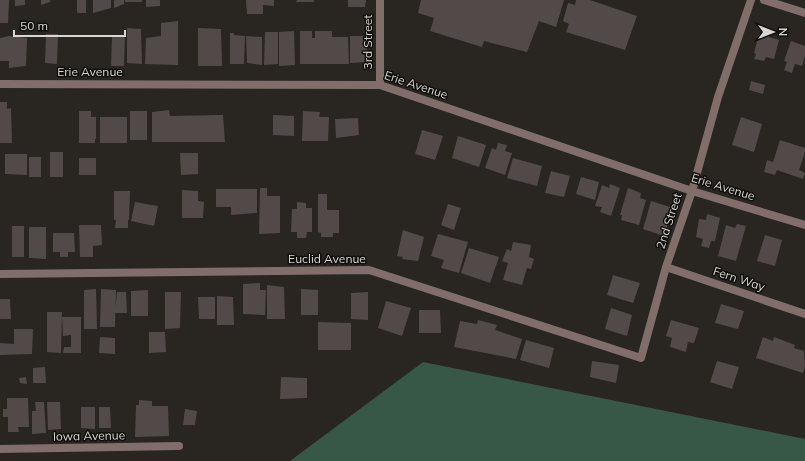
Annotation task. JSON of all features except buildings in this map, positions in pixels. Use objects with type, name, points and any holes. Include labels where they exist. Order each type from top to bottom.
[{"type":"street","name":"3rd Street","points":[[380,0],[380,85]]},
{"type":"street","name":"2nd Street","points":[[641,358],[666,268],[692,190],[718,97],[751,0]]},
{"type":"street","points":[[764,0],[805,13]]},
{"type":"street","name":"Erie Avenue","points":[[0,84],[380,85],[692,190],[805,225]]},
{"type":"street","name":"Fern Way","points":[[666,268],[805,314]]},
{"type":"street","name":"Euclid Avenue","points":[[0,274],[369,270],[641,358]]},
{"type":"street","name":"Iowa Avenue","points":[[0,449],[179,446]]},
{"type":"green space","points":[[423,362],[805,439],[805,461],[290,461]]}]
